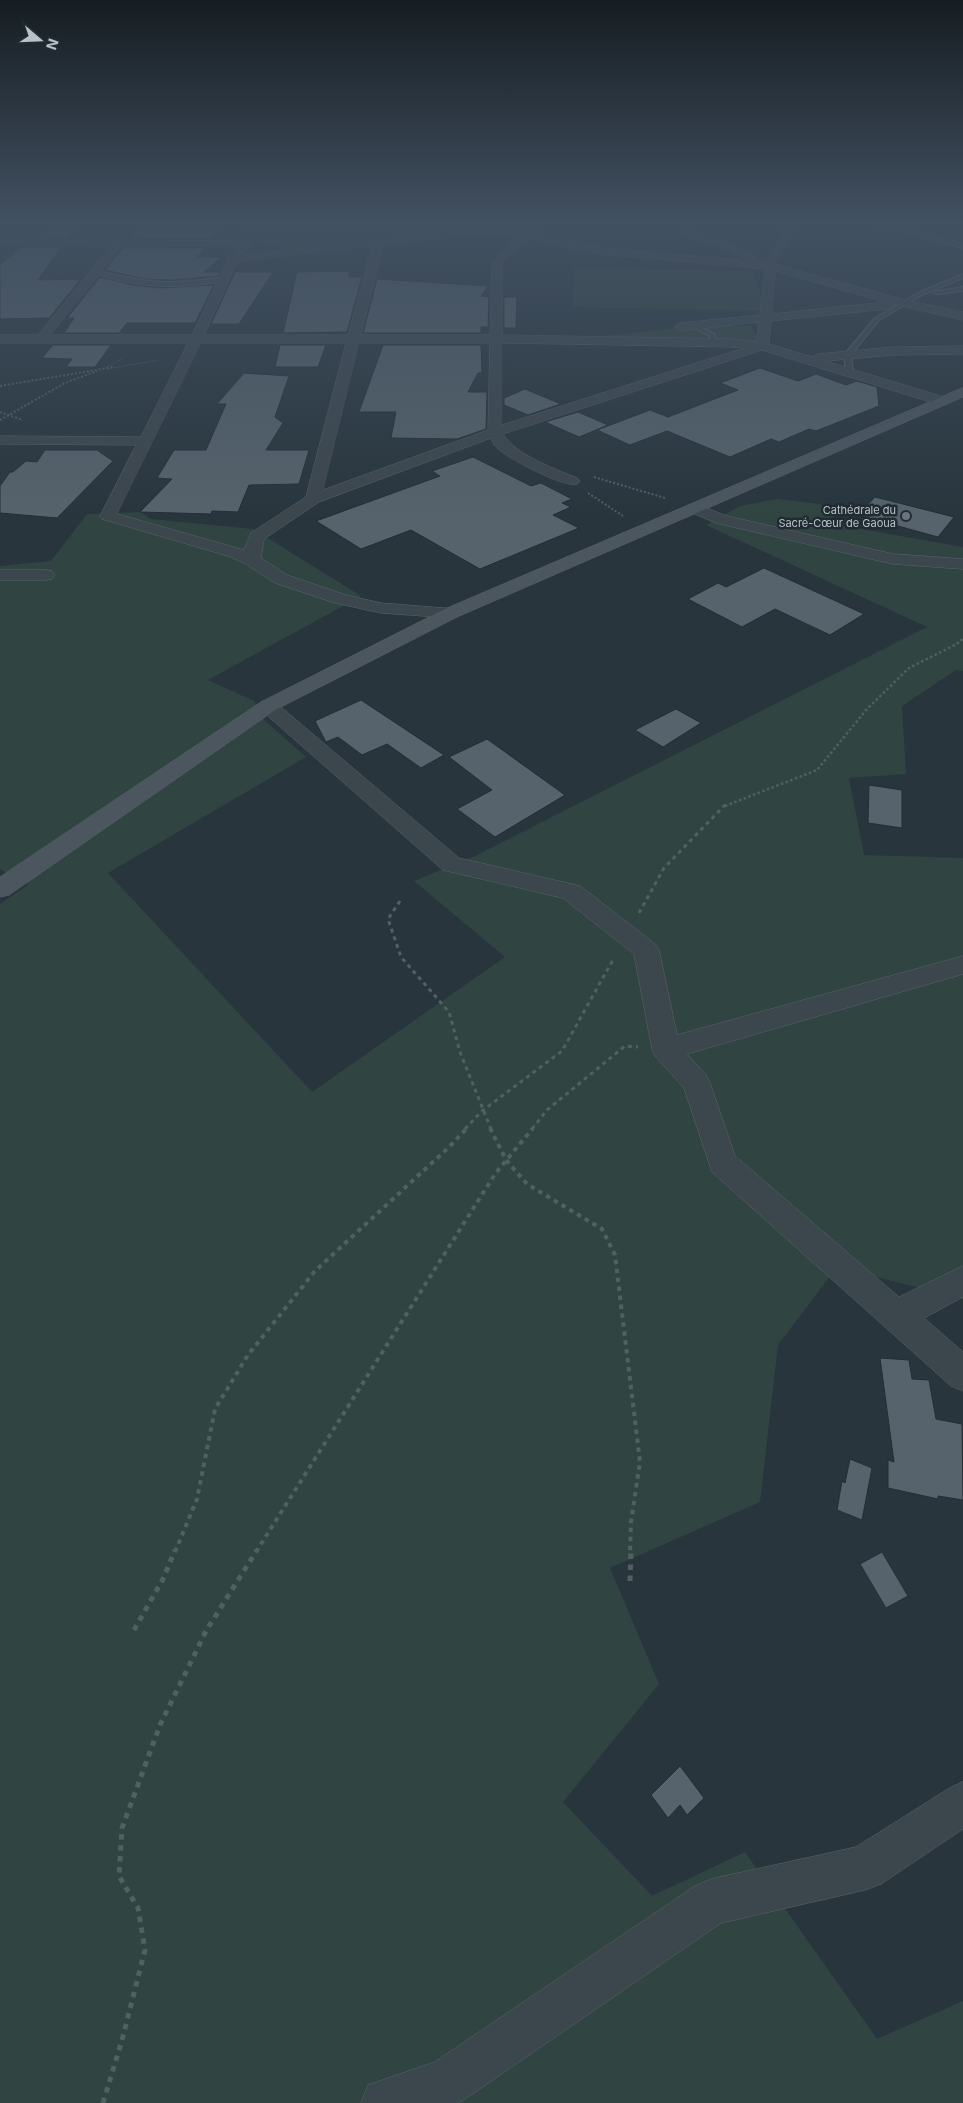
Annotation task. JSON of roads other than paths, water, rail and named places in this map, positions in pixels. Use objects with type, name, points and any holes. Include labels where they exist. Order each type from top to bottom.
[{"type":"main road","points":[[0,889],[268,706],[451,613],[696,509],[963,392]]},
{"type":"street","points":[[42,340],[57,321]]},
{"type":"street","points":[[205,321],[108,516],[234,552],[252,560],[280,579],[341,600],[381,608],[451,613]]},
{"type":"street","points":[[313,499],[358,321]]},
{"type":"street","points":[[497,321],[495,432],[502,445],[537,466],[572,481]]},
{"type":"street","points":[[564,340],[738,321]]},
{"type":"street","points":[[762,346],[766,321]]},
{"type":"street","points":[[0,339],[497,339],[716,342],[762,346],[942,401]]},
{"type":"street","points":[[252,560],[256,537],[313,499],[495,432],[762,346]]},
{"type":"street","points":[[806,359],[893,351],[963,350]]},
{"type":"street","points":[[0,440],[146,441]]},
{"type":"street","points":[[696,509],[722,520],[893,558],[963,564]]},
{"type":"street","points":[[0,575],[46,575]]},
{"type":"street","points":[[268,706],[451,864],[571,892],[646,950],[666,1049],[696,1083],[723,1163],[963,1374]]},
{"type":"street","points":[[666,1049],[963,965]]},
{"type":"street","points":[[896,1315],[963,1281]]},
{"type":"street","points":[[386,2103],[448,2082],[711,1902],[865,1868],[963,1804]]},
{"type":"lane","points":[[849,372],[847,355],[875,321]]},
{"type":"lane","points":[[695,326],[712,334],[716,342]]},
{"type":"place","name":"Cathédrale du Sacré-Cœur de Gaoua","points":[[906,516]]}]
